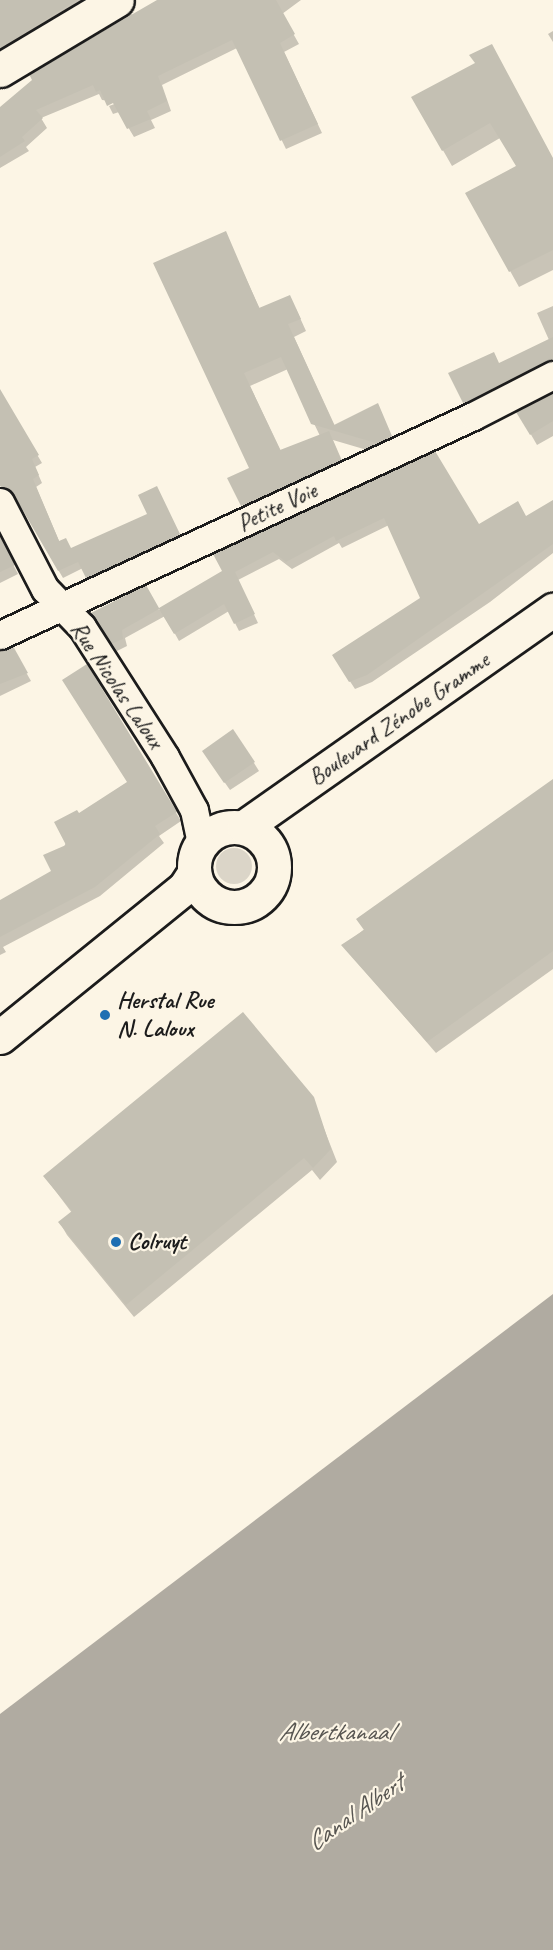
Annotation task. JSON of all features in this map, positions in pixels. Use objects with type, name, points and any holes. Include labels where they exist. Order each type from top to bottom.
[{"type":"main road","points":[[0,70],[117,0]]},
{"type":"main road","name":"Boulevard Zénobe Gramme","points":[[0,1037],[184,887],[197,858],[224,828],[244,827],[553,610]]},
{"type":"main road","points":[[197,858],[203,893],[222,906],[239,908],[263,896],[271,884],[275,867],[272,850],[264,838],[244,827]]},
{"type":"street","name":"Petite Voie","points":[[0,635],[462,421],[553,375]]},
{"type":"street","name":"Rue Nicolas Laloux","points":[[0,502],[45,589],[82,627],[165,758],[194,810],[197,858]]},
{"type":"shaded area","points":[[234,848],[247,853],[252,866],[247,879],[234,884],[221,879],[216,866],[221,853]]},
{"type":"water","name":"Albertkanaal","points":[[553,1294],[553,1950],[0,1950],[0,1714]]},
{"type":"building","points":[[0,0],[77,0],[0,48]]},
{"type":"building","points":[[157,0],[276,0],[295,34],[280,43],[318,124],[280,141],[232,40],[158,76],[167,101],[147,111],[151,119],[127,129],[113,103],[107,106],[100,90],[96,92],[93,85],[36,110],[43,118],[22,137],[25,141],[0,157],[0,107],[32,80],[29,74]]},
{"type":"building","points":[[492,44],[553,158],[553,250],[509,272],[465,193],[516,166],[490,123],[442,151],[411,97],[475,63],[469,55]]},
{"type":"building","points":[[226,231],[259,308],[290,295],[301,319],[288,324],[334,425],[378,403],[392,436],[376,443],[311,424],[281,357],[244,373],[280,450],[329,431],[341,460],[241,506],[227,478],[249,468],[153,263]]},
{"type":"building","points":[[553,337],[553,359],[463,403],[448,373],[494,352],[499,363]]},
{"type":"building","points":[[0,389],[39,455],[32,459],[39,475],[33,479],[59,541],[66,538],[71,548],[147,514],[138,495],[157,486],[180,534],[86,578],[78,562],[58,571],[14,495],[0,486]]},
{"type":"building","points":[[553,393],[553,421],[530,435],[516,412]]},
{"type":"building","points":[[435,451],[479,524],[518,501],[526,516],[553,500],[553,544],[367,675],[349,682],[332,655],[420,598],[384,518],[336,541],[334,536],[286,562],[273,552],[235,572],[255,614],[234,624],[224,604],[174,634],[159,609],[122,630],[123,639],[111,644],[91,613],[146,585],[159,608],[222,571],[213,554]]},
{"type":"building","points":[[0,536],[15,565],[0,572]]},
{"type":"building","points":[[13,646],[28,673],[0,684],[0,651]]},
{"type":"building","points":[[87,664],[177,812],[155,826],[160,834],[95,887],[0,937],[0,900],[51,871],[43,855],[66,845],[54,822],[77,810],[79,813],[127,782],[62,680]]},
{"type":"building","points":[[233,729],[255,762],[224,783],[202,751]]},
{"type":"building","points":[[553,779],[553,951],[427,1042],[341,945],[364,930],[356,919]]},
{"type":"building","points":[[243,1012],[314,1097],[331,1149],[313,1168],[304,1158],[126,1305],[58,1222],[72,1211],[43,1176]]},
{"type":"place","name":"Herstal Rue N. Laloux","points":[[105,1015]]},
{"type":"place","name":"Colruyt","points":[[116,1242]]},
{"type":"water label","name":"Canal Albert","points":[[355,1813]]}]
